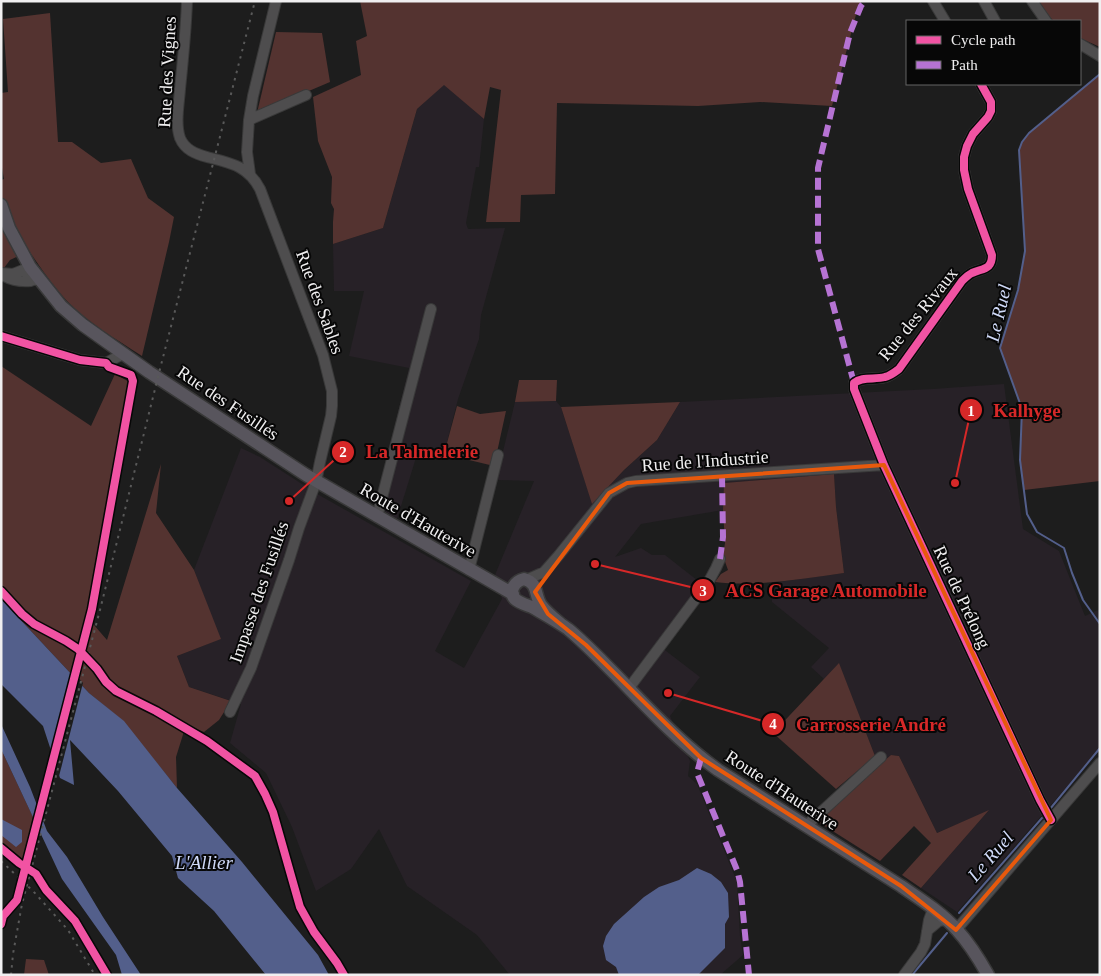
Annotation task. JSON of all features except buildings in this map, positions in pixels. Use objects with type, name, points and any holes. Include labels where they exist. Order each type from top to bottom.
[{"type":"main road","name":"Rue des Fusillés","points":[[1,205],[29,274],[40,292],[56,309],[80,328],[311,478]]},
{"type":"main road","points":[[1,222],[14,254],[29,274]]},
{"type":"main road","name":"Rue des Fusillés","points":[[29,274],[83,325],[121,353]]},
{"type":"main road","name":"Route d'Hauterive","points":[[311,478],[473,572],[524,590],[586,645],[678,738],[701,758],[901,886],[933,909],[956,930],[978,958],[988,975]]},
{"type":"street","name":"Rue des Vignes","points":[[187,1],[178,115],[180,137],[191,151],[199,155],[238,165]]},
{"type":"street","points":[[250,174],[247,152],[249,120],[276,1]]},
{"type":"street","points":[[933,1],[944,20]]},
{"type":"street","points":[[984,1],[995,20]]},
{"type":"street","points":[[1032,1],[1045,20]]},
{"type":"street","points":[[1081,45],[1100,56]]},
{"type":"street","name":"Rue des Rivaux","points":[[854,383],[858,379],[884,378],[899,369],[962,281],[974,272],[988,267],[991,263],[992,255],[968,189],[964,170],[964,157],[967,146],[973,134],[991,111],[991,102],[982,85]]},
{"type":"street","points":[[249,120],[306,95]]},
{"type":"street","points":[[238,165],[247,152]]},
{"type":"street","name":"Rue des Sables","points":[[238,165],[250,174],[260,189],[323,355],[329,377],[332,391],[331,416],[320,462],[308,472],[311,478]]},
{"type":"street","points":[[1,273],[29,274]]},
{"type":"street","points":[[377,517],[431,309]]},
{"type":"street","points":[[1,336],[80,360],[106,363],[121,353]]},
{"type":"street","name":"Rue de Prélong","points":[[854,383],[854,389],[884,465],[1051,820]]},
{"type":"street","points":[[473,572],[498,455]]},
{"type":"street","name":"Rue de l'Industrie","points":[[524,590],[547,574],[559,555],[609,493],[627,483],[884,465]]},
{"type":"street","name":"Impasse des Fusillés","points":[[230,712],[250,668],[289,560],[311,478]]},
{"type":"street","points":[[629,688],[709,581],[720,559]]},
{"type":"street","points":[[806,826],[881,757]]},
{"type":"street","points":[[956,930],[1100,763]]},
{"type":"street","points":[[904,975],[921,952],[933,909]]},
{"type":"street","points":[[928,931],[945,920]]},
{"type":"highlighted area","points":[[884,465],[1051,820],[956,930],[901,886],[701,758],[586,645],[548,614],[535,592],[609,493],[627,483]]},
{"type":"shaded area","points":[[360,1],[862,1],[858,7],[832,106],[760,102],[698,106],[557,103],[555,194],[521,195],[520,222],[486,222],[501,90],[490,87],[484,119],[444,85],[417,109],[383,228],[333,244],[334,209],[331,203],[332,177],[318,141],[313,97],[361,75],[356,41],[367,36]]},
{"type":"shaded area","points":[[1038,1],[1100,1],[1100,47],[1081,38],[1081,20],[1053,20],[1043,11]]},
{"type":"shaded area","points":[[50,13],[58,142],[72,142],[101,163],[131,159],[148,198],[174,217],[142,356],[75,309],[56,289],[29,251],[10,260],[4,268],[1,267],[1,180],[4,179],[1,162],[1,93],[8,92],[3,19]]},
{"type":"shaded area","points":[[276,32],[322,33],[330,82],[257,113]]},
{"type":"shaded area","points":[[1100,74],[1100,481],[1024,490],[1020,460],[1022,409],[1000,348],[1018,290],[1025,251],[1019,150],[1029,133]]},
{"type":"shaded area","points":[[444,84],[484,119],[479,167],[476,167],[466,223],[468,229],[505,228],[481,315],[479,339],[458,399],[444,454],[419,448],[397,519],[375,505],[409,368],[349,356],[364,291],[334,291],[333,244],[383,228],[417,109]]},
{"type":"shaded area","points":[[1,366],[91,426],[115,374],[131,383],[87,617],[107,640],[161,464],[156,513],[194,570],[221,639],[177,656],[189,687],[231,701],[219,720],[204,732],[186,725],[176,757],[177,788],[123,721],[89,693],[1,599]]},
{"type":"shaded area","points":[[519,380],[557,380],[556,401],[515,402]]},
{"type":"shaded area","points":[[1004,384],[1023,529],[1059,551],[1085,616],[1100,609],[1100,749],[957,912],[921,888],[988,811],[937,833],[899,756],[891,755],[879,766],[839,664],[824,679],[811,667],[829,648],[772,602],[771,583],[844,573],[834,475],[724,483],[723,510],[641,524],[615,557],[641,548],[652,555],[665,555],[702,584],[657,644],[700,677],[670,716],[690,761],[688,776],[697,784],[737,882],[743,955],[720,975],[510,975],[477,935],[407,886],[379,829],[351,869],[316,891],[292,827],[266,773],[230,743],[241,704],[189,687],[177,656],[220,639],[194,570],[241,448],[260,457],[319,495],[471,581],[435,651],[464,668],[502,599],[495,575],[534,481],[496,480],[515,402],[556,401],[561,407],[592,503],[657,440],[680,402]]},
{"type":"shaded area","points":[[680,402],[657,440],[624,470],[592,504],[561,407]]},
{"type":"shaded area","points":[[457,406],[480,414],[506,411],[494,466],[444,454]]},
{"type":"shaded area","points":[[834,474],[844,573],[763,583],[715,582],[721,574],[728,570],[723,556],[725,543],[724,483]]},
{"type":"shaded area","points":[[839,663],[875,756],[836,789],[773,733]]},
{"type":"shaded area","points":[[1,749],[33,817],[21,868],[1,852]]},
{"type":"shaded area","points":[[891,755],[899,756],[937,833],[989,810],[921,888],[902,875],[931,843],[914,826],[880,861],[820,823],[819,817]]},
{"type":"shaded area","points":[[26,959],[44,960],[49,975],[24,975]]},
{"type":"water","name":"L'Allier","points":[[1,599],[89,693],[124,721],[177,788],[242,862],[318,955],[329,975],[266,975],[214,911],[178,878],[172,856],[118,791],[70,740],[74,785],[60,778],[43,726],[1,684]]},
{"type":"water","points":[[1,724],[30,787],[47,831],[67,857],[141,975],[122,975],[116,955],[62,879],[1,749]]},
{"type":"water","points":[[1,819],[22,830],[22,842],[16,847],[1,835]]},
{"type":"water","points":[[697,868],[711,874],[721,882],[728,893],[729,917],[725,924],[725,948],[698,975],[619,975],[616,967],[606,960],[603,946],[606,936],[614,924],[644,897],[659,887],[679,880]]},
{"type":"pier","points":[[75,674],[83,683],[58,780],[52,761]]},
{"type":"waterway","name":"Le Ruel","points":[[1100,74],[1029,133],[1019,150],[1025,251],[1018,290],[1000,348],[1022,409],[1020,460],[1027,514],[1037,532],[1064,548],[1083,600],[1100,624]]},
{"type":"waterway","name":"Le Ruel","points":[[1050,809],[1100,748]]},
{"type":"waterway","name":"Le Ruel","points":[[959,913],[1042,818]]},
{"type":"waterway","name":"Le Ruel","points":[[912,975],[947,933]]},
{"type":"railway","points":[[11,975],[22,904],[100,610],[255,1]]},
{"type":"railway","points":[[1,861],[33,891],[68,930],[95,975]]},
{"type":"marked path","points":[[854,383],[818,249],[818,168],[850,33],[865,1]]},
{"type":"marked path","points":[[720,559],[723,537],[722,475]]},
{"type":"marked path","points":[[701,758],[697,773],[737,870],[740,882],[749,975]]},
{"type":"cycle path","points":[[982,85],[991,102],[991,111],[973,134],[967,146],[964,157],[964,170],[968,189],[992,255],[992,260],[989,266],[971,274],[962,281],[899,369],[881,378],[857,381],[854,383],[854,389],[884,465],[1051,820]]},
{"type":"cycle path","points":[[1,336],[80,360],[106,363],[109,367],[131,375],[133,381],[92,609],[17,900],[3,916],[1,924]]},
{"type":"cycle path","points":[[1,591],[34,624],[78,649],[116,691],[156,711],[207,741],[255,776],[273,812],[300,907],[314,932],[344,975]]},
{"type":"cycle path","points":[[1,848],[36,874],[46,890],[75,921],[107,975]]},
{"type":"place","name":"Kalhyge","points":[[955,483]]},
{"type":"place","name":"La Talmelerie","points":[[289,501]]},
{"type":"place","name":"ACS Garage Automobile","points":[[595,564]]},
{"type":"place","name":"Carrosserie André","points":[[668,693]]}]
